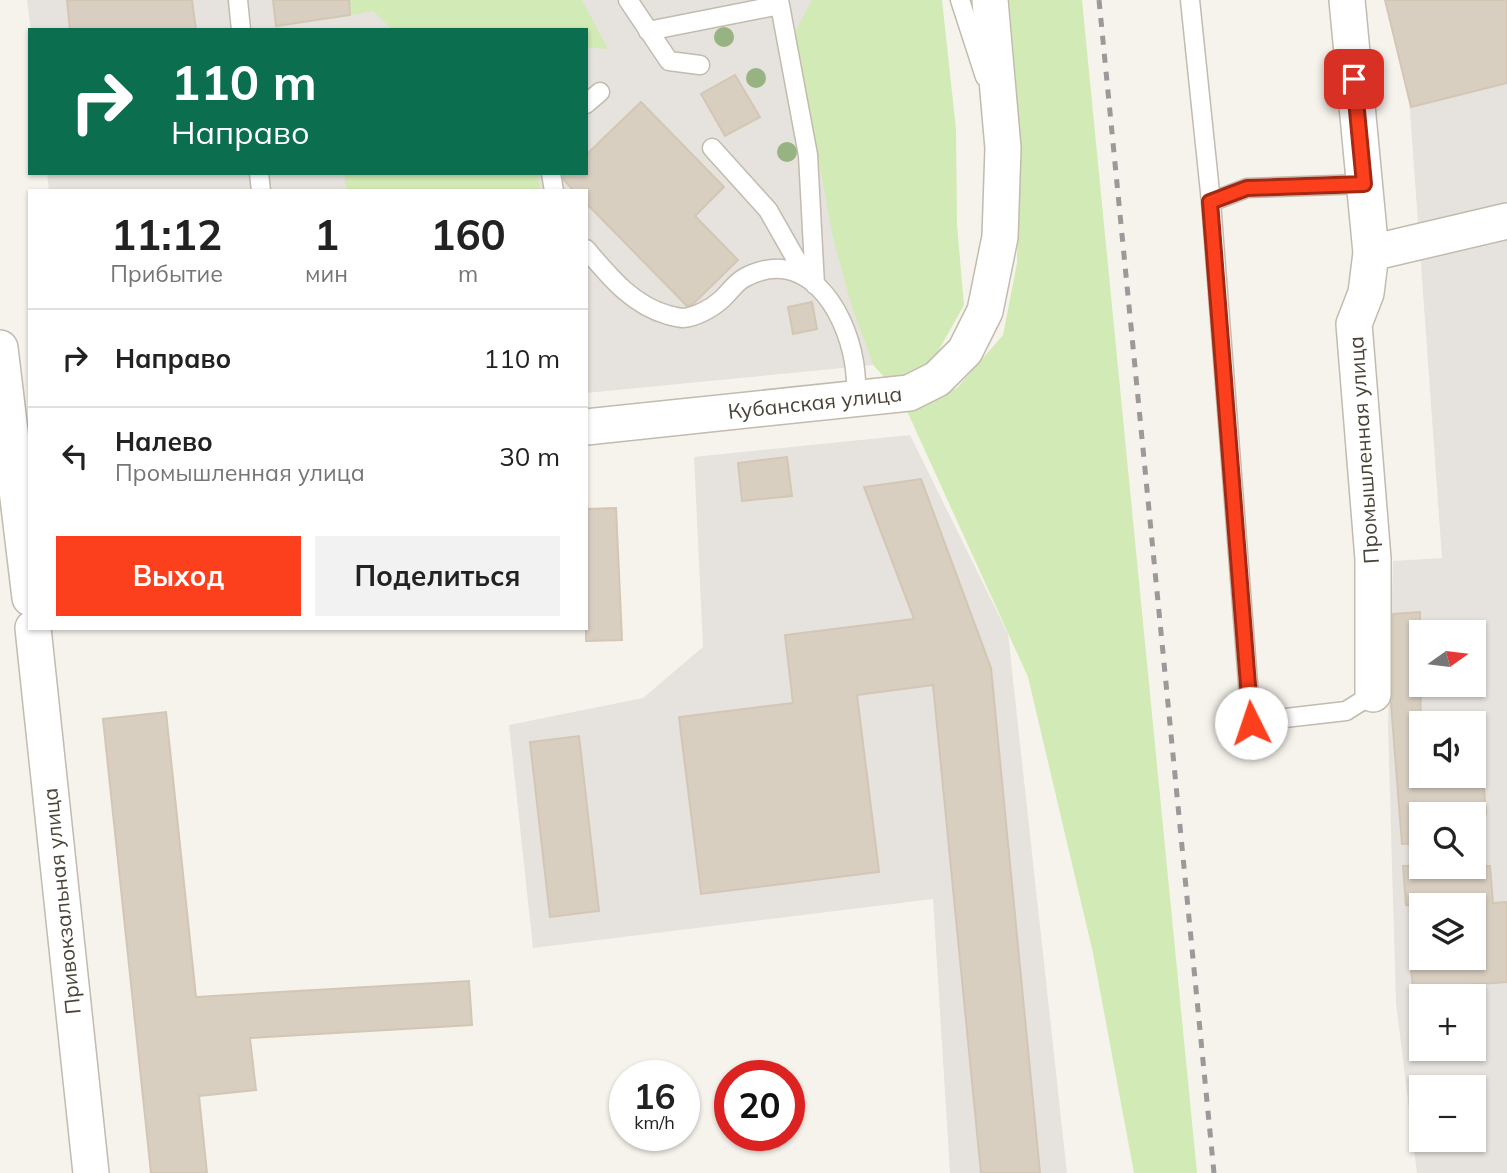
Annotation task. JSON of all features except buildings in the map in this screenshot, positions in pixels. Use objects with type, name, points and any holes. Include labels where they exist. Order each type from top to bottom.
[{"type":"street","name":"Кубанская улица","points":[[588,427],[909,393],[937,379],[965,351],[985,311],[1000,237],[1003,148],[990,0]]},
{"type":"street","name":"Промышленная улица","points":[[1347,0],[1371,253],[1366,293],[1354,324],[1373,559],[1373,694]]},
{"type":"street","points":[[1371,253],[1507,221]]},
{"type":"street","points":[[0,348],[28,582]]},
{"type":"street","name":"Привокзальная улица","points":[[33,630],[91,1173]]},
{"type":"lane","points":[[238,0],[241,28]]},
{"type":"lane","points":[[628,0],[668,61],[700,65]]},
{"type":"lane","points":[[960,0],[1001,123]]},
{"type":"lane","points":[[1190,0],[1210,202],[1251,723],[1346,711],[1373,694]]},
{"type":"lane","points":[[648,31],[779,2],[808,155],[810,280]]},
{"type":"lane","points":[[712,148],[768,210],[810,280],[828,298],[843,322],[854,361],[858,399]]},
{"type":"lane","points":[[1210,202],[1247,188],[1364,184]]},
{"type":"lane","points":[[588,251],[620,289],[656,312],[682,318],[704,311],[721,301],[741,279],[764,269],[786,268],[810,280]]},
{"type":"shaded area","points":[[27,0],[894,0],[884,364],[588,393],[588,189],[49,189],[47,175],[588,175],[588,28],[31,28]]},
{"type":"shaded area","points":[[1402,0],[1507,0],[1507,1173],[1417,1173],[1414,1152],[1486,1152],[1486,1075],[1409,1075],[1409,1108],[1396,1003],[1388,726],[1393,561],[1442,558]]},
{"type":"shaded area","points":[[910,435],[1008,634],[1067,1173],[950,1173],[933,899],[533,948],[509,725],[643,698],[703,647],[694,457]]},
{"type":"green space","points":[[327,0],[582,0],[608,49],[588,47],[588,28],[391,28],[373,11],[331,19]]},
{"type":"green space","points":[[812,0],[942,0],[956,129],[957,225],[964,305],[936,355],[918,376],[891,384],[874,366],[853,310],[833,238],[795,32]]},
{"type":"green space","points":[[1009,0],[1082,0],[1197,1173],[1134,1173],[1093,953],[1028,677],[907,411],[957,388],[1003,335],[1017,263],[1020,130]]},
{"type":"green space","points":[[344,175],[538,175],[540,189],[346,189]]},
{"type":"railway","points":[[1099,0],[1214,1173]]},
{"type":"route","points":[[1251,723],[1210,202],[1247,188],[1364,184],[1354,79]]}]
